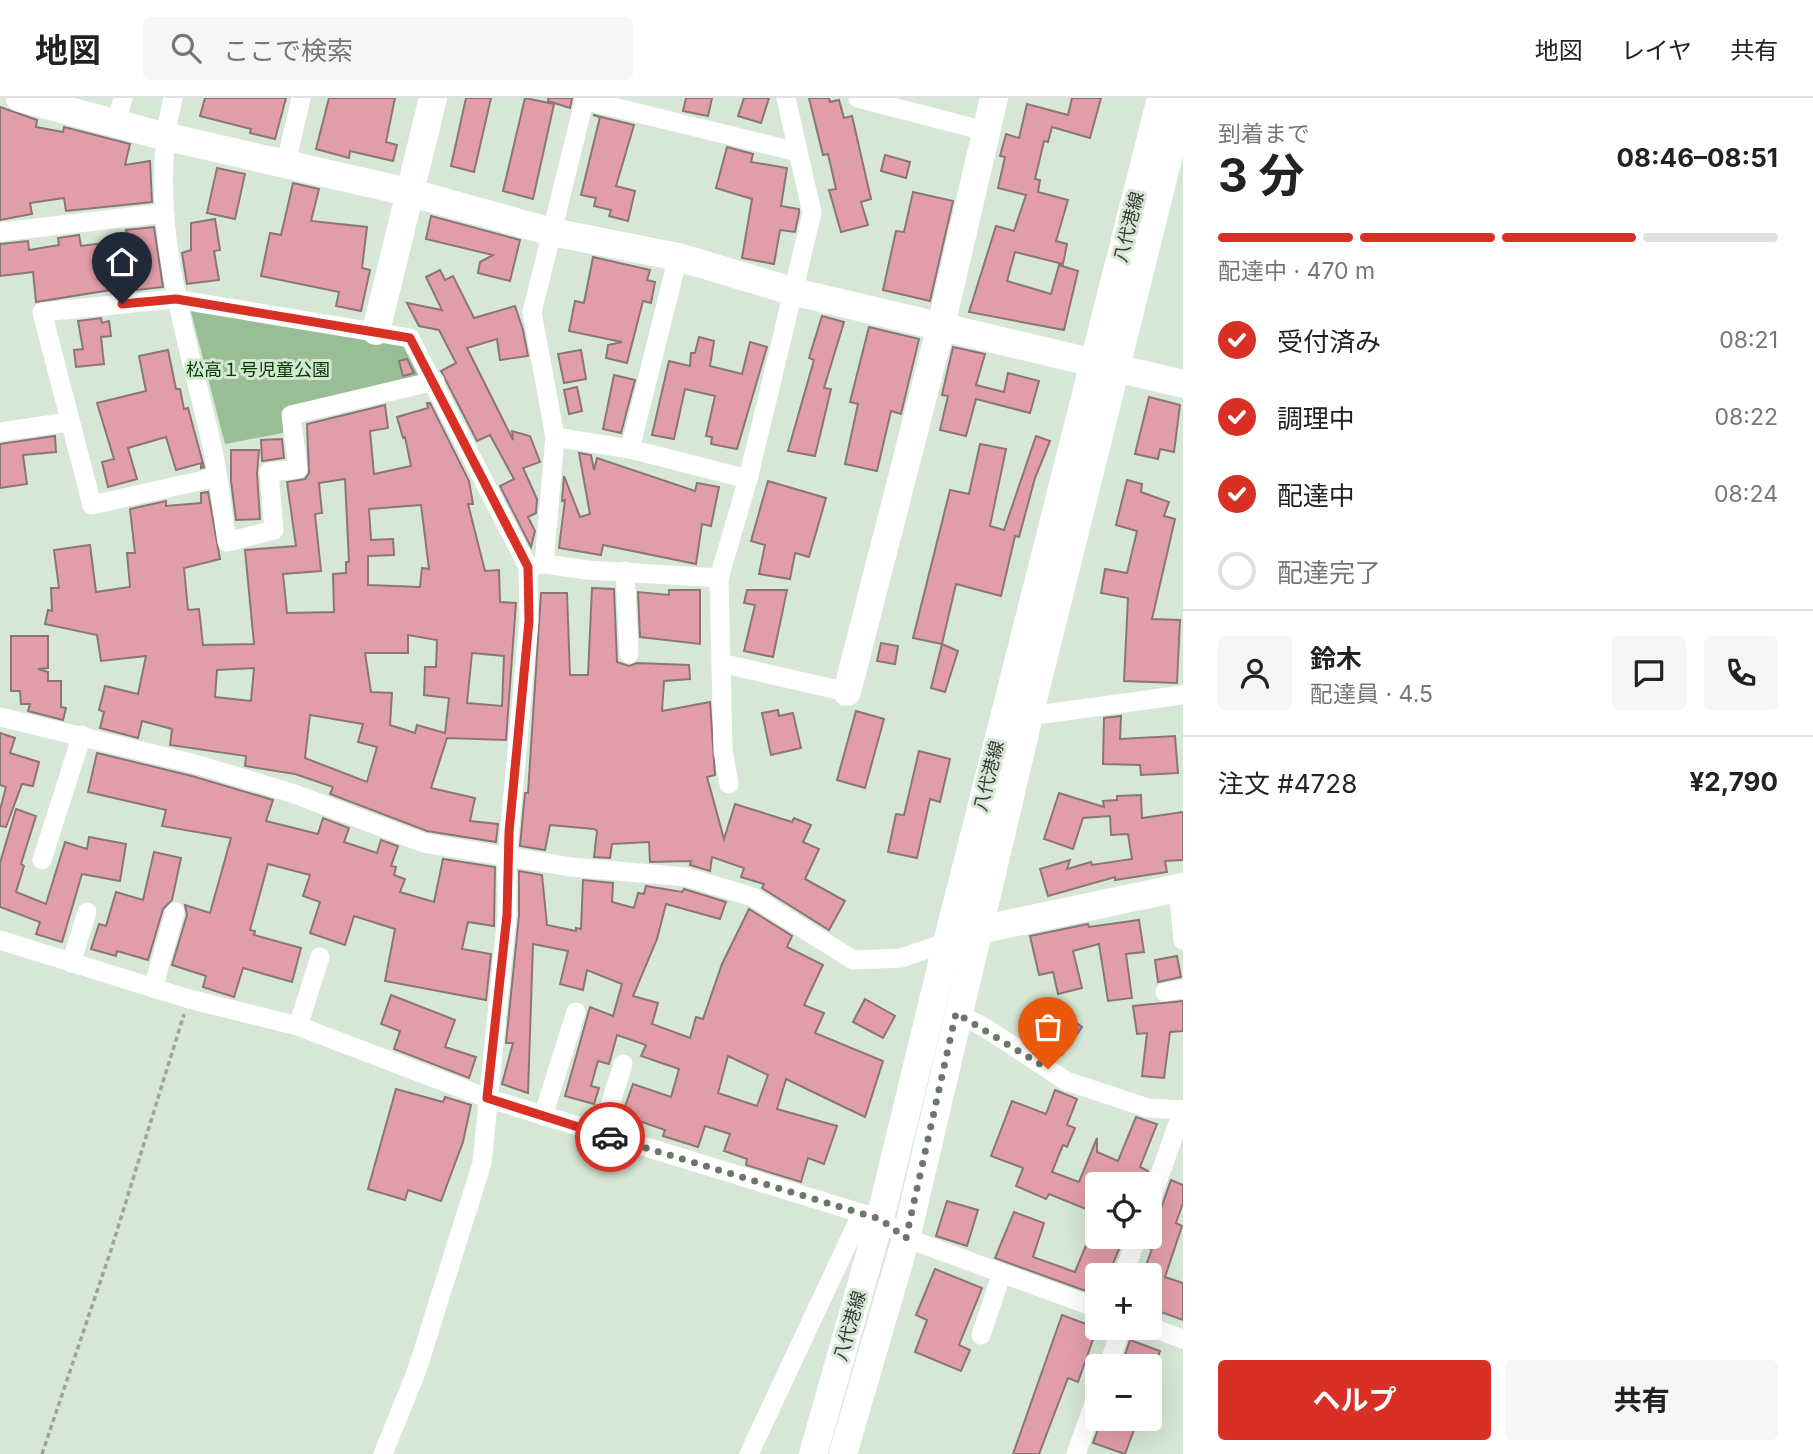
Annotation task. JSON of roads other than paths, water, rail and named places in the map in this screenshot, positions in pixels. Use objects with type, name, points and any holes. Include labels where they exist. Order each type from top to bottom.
[{"type":"main road","points":[[20,98],[120,111],[163,136],[408,192],[552,232],[678,257],[795,292],[1183,384]]},
{"type":"main road","points":[[376,331],[433,98]]},
{"type":"main road","points":[[847,692],[940,326],[994,98]]},
{"type":"main road","name":"八代港線","points":[[843,1454],[906,1238],[956,1013],[979,930],[1105,367],[1161,98]]},
{"type":"main road","name":"八代港線","points":[[813,1454],[870,1217],[1105,367],[1183,98]]},
{"type":"main road","points":[[979,930],[1180,887]]},
{"type":"street","points":[[173,98],[163,136],[165,213],[176,299],[217,477],[227,542],[274,530],[269,472],[298,469],[291,415],[435,381]]},
{"type":"street","points":[[286,163],[301,98]]},
{"type":"street","points":[[729,784],[723,751],[719,578],[748,479],[812,213],[786,98]]},
{"type":"street","points":[[858,98],[985,131]]},
{"type":"street","points":[[383,1454],[417,1370],[482,1163],[507,915],[507,858],[529,621],[555,437],[532,312],[585,99],[798,152]]},
{"type":"street","points":[[0,232],[165,213]]},
{"type":"street","points":[[630,449],[678,257]]},
{"type":"street","points":[[217,477],[92,505],[68,422],[42,312],[176,299],[410,338],[536,565]]},
{"type":"street","points":[[0,432],[68,422]]},
{"type":"street","points":[[555,437],[630,449],[748,479]]},
{"type":"street","points":[[536,565],[719,578]]},
{"type":"street","points":[[625,571],[629,654]]},
{"type":"street","points":[[721,663],[847,692]]},
{"type":"street","points":[[1028,716],[1183,695]]},
{"type":"street","points":[[0,717],[82,734],[292,793],[424,843],[507,858],[686,877],[753,897],[853,960],[901,958],[979,930]]},
{"type":"street","points":[[42,860],[82,734]]},
{"type":"street","points":[[1180,887],[1183,940]]},
{"type":"street","points":[[71,962],[87,912]]},
{"type":"street","points":[[153,988],[176,912]]},
{"type":"street","points":[[0,940],[188,999],[298,1026],[487,1098],[870,1217],[906,1238],[1085,1304]]},
{"type":"street","points":[[298,1026],[320,957]]},
{"type":"street","points":[[542,1116],[576,1012]]},
{"type":"street","points":[[956,1013],[984,1027],[1066,1080],[1148,1108],[1183,1110],[1161,1172]]},
{"type":"street","points":[[601,1134],[623,1064]]},
{"type":"street","points":[[749,1454],[870,1217]]},
{"type":"street","points":[[981,1335],[1002,1273]]},
{"type":"street","points":[[1162,1331],[1183,1339]]},
{"type":"street","points":[[1076,1454],[1085,1429]]},
{"type":"park label","name":"松高１号児童公園","points":[[258,370]]}]
